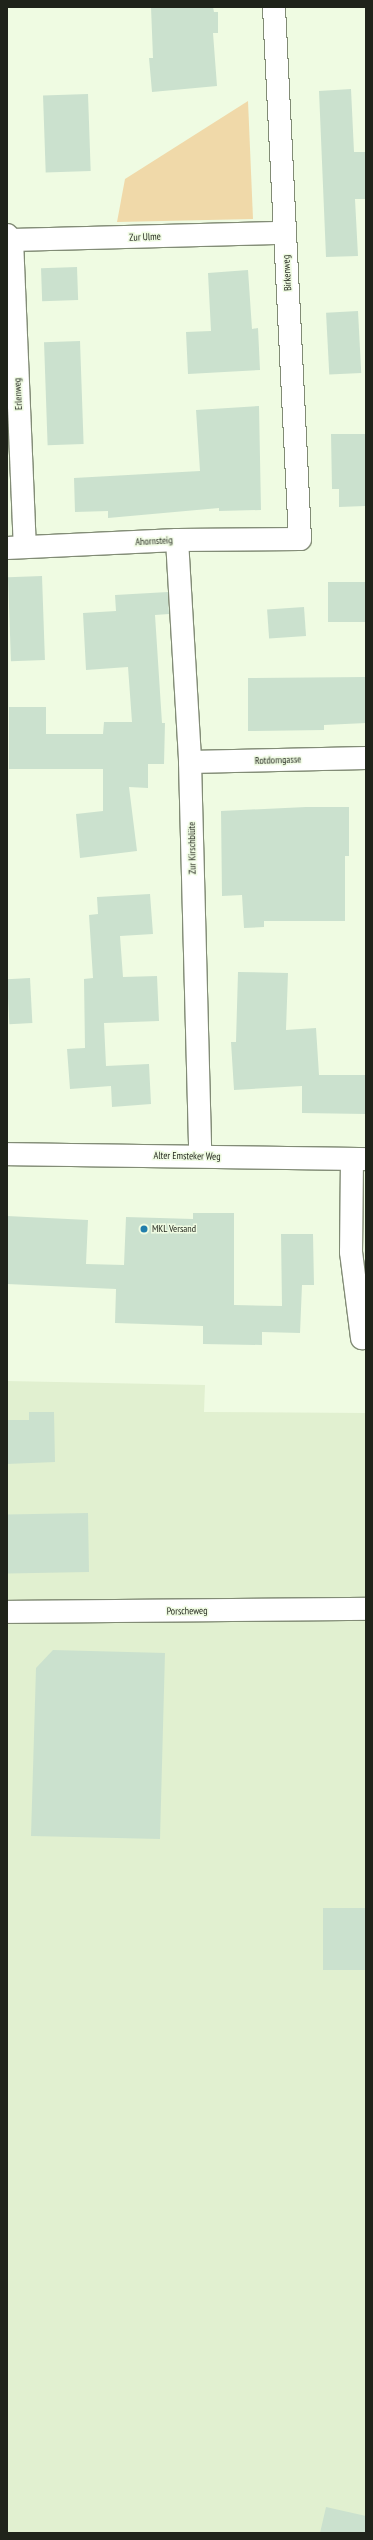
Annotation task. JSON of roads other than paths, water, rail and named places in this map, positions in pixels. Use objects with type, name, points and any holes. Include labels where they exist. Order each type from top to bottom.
[{"type":"street","name":"Birkenweg","points":[[274,7],[300,539]]},
{"type":"street","name":"Zur Ulme","points":[[9,238],[285,233]]},
{"type":"street","name":"Erlenweg","points":[[9,238],[16,547]]},
{"type":"street","name":"Ahornsteig","points":[[16,547],[177,540],[300,539]]},
{"type":"street","name":"Zur Kirschblüte","points":[[177,540],[190,762],[200,1156]]},
{"type":"street","name":"Rotdorngasse","points":[[190,762],[366,758]]},
{"type":"street","name":"Alter Emsteker Weg","points":[[7,1154],[359,1159]]},
{"type":"street","points":[[359,1159],[351,1252],[362,1338]]},
{"type":"street","name":"Porscheweg","points":[[7,1612],[366,1609]]},
{"type":"place","name":"MKL Versand","points":[[144,1229]]}]
